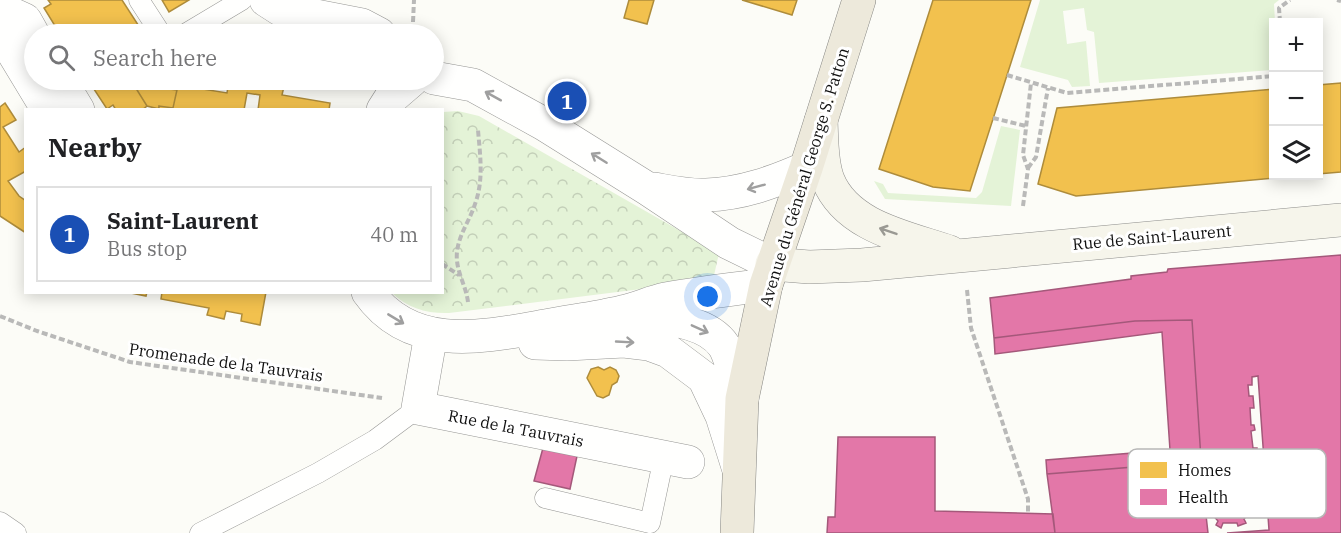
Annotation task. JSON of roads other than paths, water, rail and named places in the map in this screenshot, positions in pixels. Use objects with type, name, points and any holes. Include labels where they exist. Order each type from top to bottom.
[{"type":"main road","name":"Avenue du Général George S. Patton","points":[[736,533],[742,399],[769,274],[860,0]]},
{"type":"street","points":[[266,0],[280,9],[357,24]]},
{"type":"street","points":[[24,70],[2,34],[2,8],[25,20],[27,24]]},
{"type":"street","points":[[444,80],[472,85],[544,124],[648,189],[729,243],[769,274]]},
{"type":"street","points":[[36,90],[47,108]]},
{"type":"street","points":[[66,90],[77,108]]},
{"type":"street","points":[[384,108],[400,90]]},
{"type":"street","name":"Rue de Saint-Laurent","points":[[821,121],[827,178],[844,206],[853,214],[877,227],[963,257]]},
{"type":"street","points":[[648,189],[704,196],[721,194],[772,183],[806,168]]},
{"type":"street","name":"Rue de Saint-Laurent","points":[[769,274],[809,267],[963,257],[1341,220]]},
{"type":"street","points":[[478,336],[623,312],[769,274]]},
{"type":"street","points":[[370,294],[380,308],[401,323],[431,334],[567,344],[624,341],[649,344],[668,351],[704,378],[722,416],[739,471]]},
{"type":"street","points":[[623,312],[682,321],[710,333],[724,346],[742,399]]},
{"type":"street","points":[[418,408],[431,334]]},
{"type":"street","name":"Rue de la Tauvrais","points":[[418,408],[676,460]]},
{"type":"lane","points":[[139,0],[155,24]]},
{"type":"lane","points":[[202,24],[242,0]]},
{"type":"lane","points":[[200,533],[318,473],[375,440],[418,408]]},
{"type":"lane","points":[[545,498],[651,523],[676,460]]},
{"type":"lane","points":[[0,522],[16,533]]},
{"type":"place","name":"Saint-Laurent","points":[[567,101]]}]
